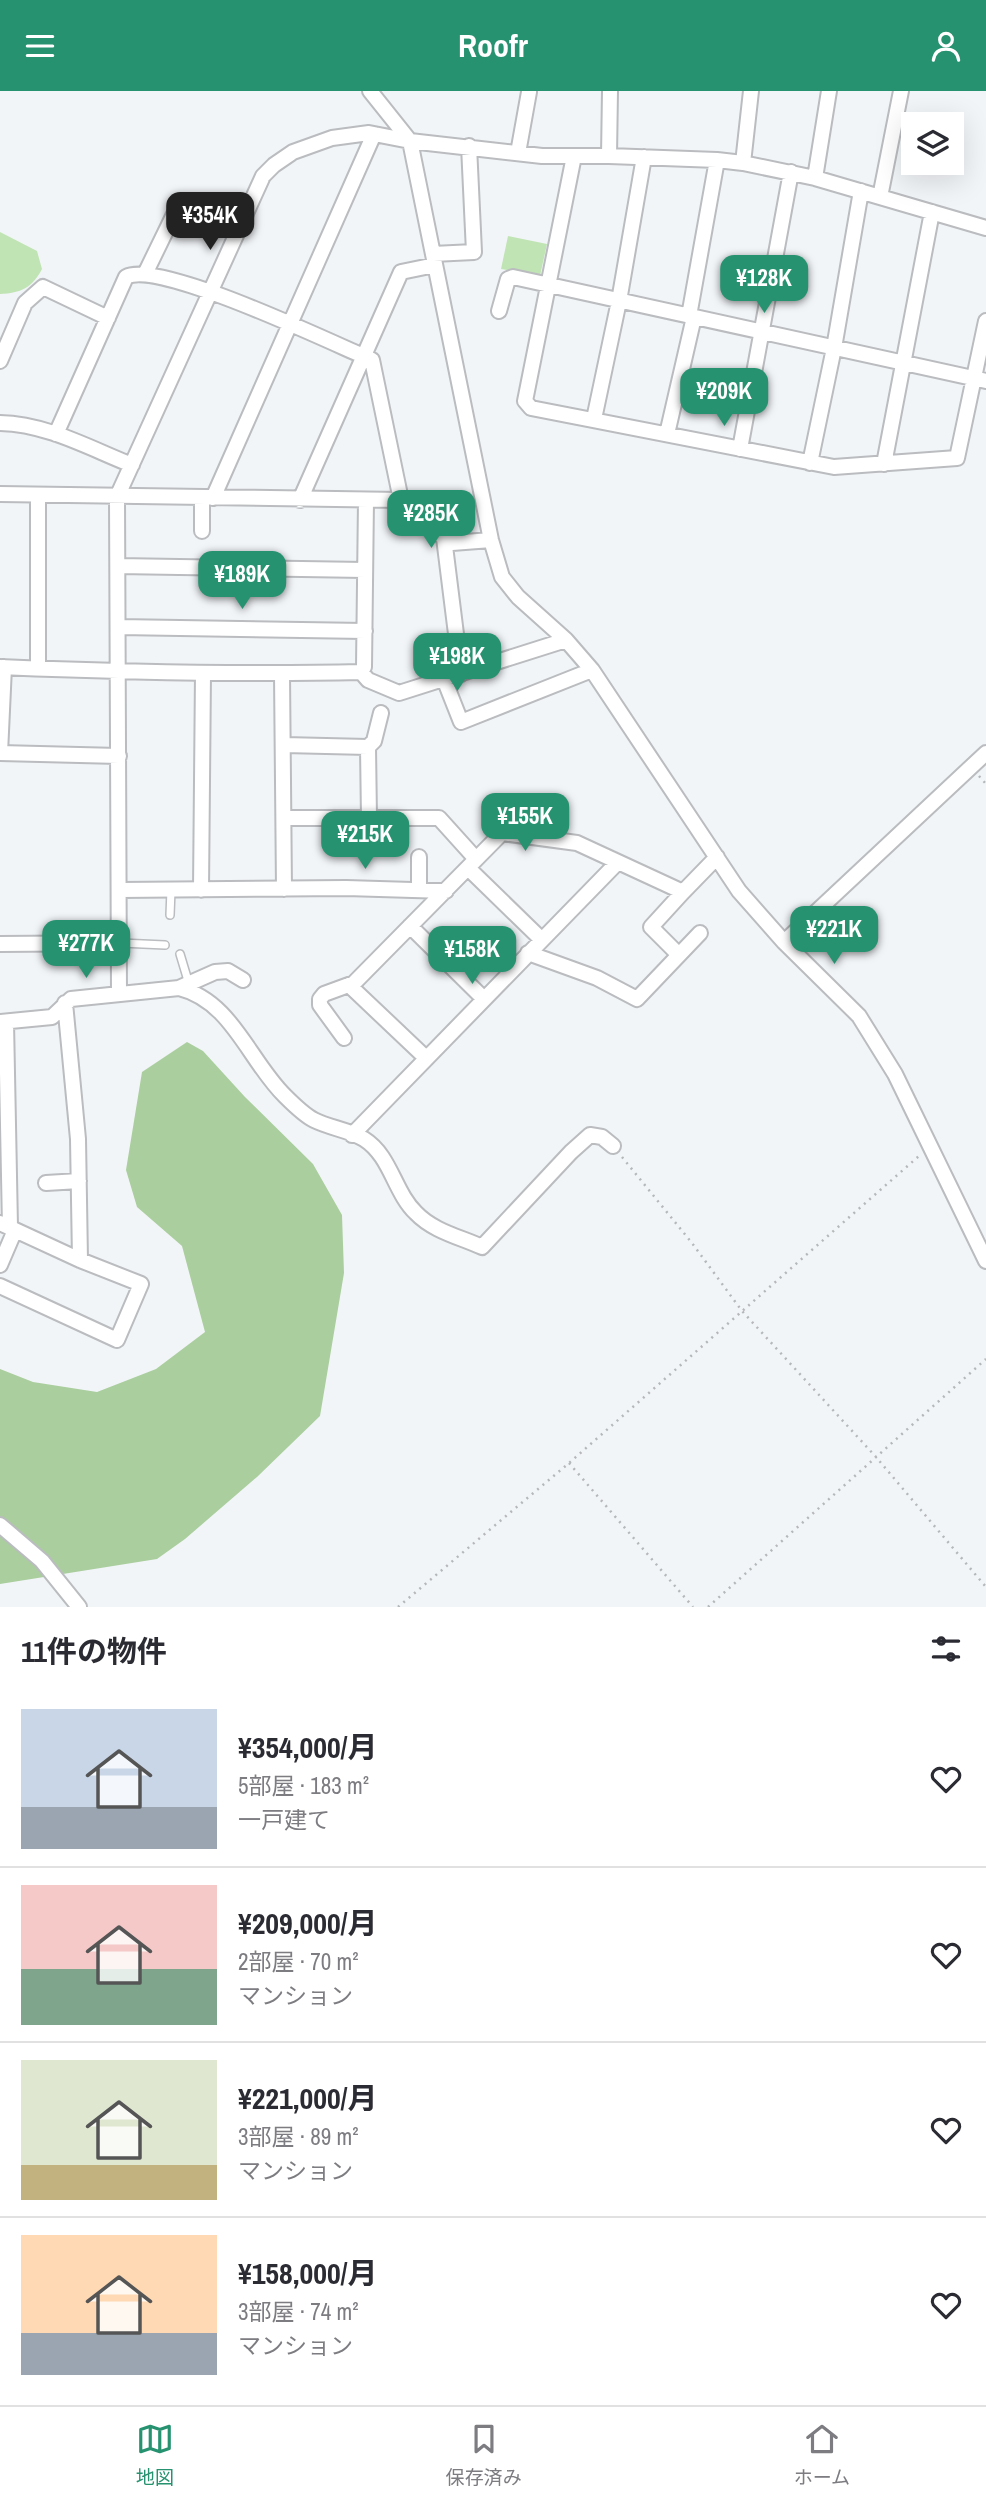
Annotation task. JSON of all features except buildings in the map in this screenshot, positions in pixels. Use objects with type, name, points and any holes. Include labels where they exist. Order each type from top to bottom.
[{"type":"street","points":[[370,91],[410,141],[491,540],[502,577],[518,597],[566,640],[592,670],[739,891],[784,942],[859,1016],[895,1074],[986,1261]]},
{"type":"street","points":[[609,156],[610,91]]},
{"type":"street","points":[[743,163],[751,91]]},
{"type":"street","points":[[815,178],[829,91]]},
{"type":"street","points":[[880,197],[901,91]]},
{"type":"street","points":[[518,153],[529,92]]},
{"type":"street","points":[[202,531],[207,498],[290,325],[374,134]]},
{"type":"street","points":[[119,994],[121,943],[117,497],[263,176],[274,165],[293,152],[332,138],[374,134],[410,141],[518,153],[717,159],[815,178],[986,228]]},
{"type":"street","points":[[300,499],[401,272],[434,259],[474,252],[469,146]]},
{"type":"street","points":[[575,156],[525,401],[531,408],[834,467],[957,458],[980,380],[986,321]]},
{"type":"street","points":[[594,419],[619,301],[644,157]]},
{"type":"street","points":[[667,434],[692,317],[717,159]]},
{"type":"street","points":[[740,449],[791,172]]},
{"type":"street","points":[[810,463],[834,348],[861,191]]},
{"type":"street","points":[[145,274],[180,202],[240,227]]},
{"type":"street","points":[[884,464],[932,212]]},
{"type":"street","points":[[56,434],[126,277],[132,273],[145,274],[212,290],[372,360],[401,500],[406,512],[452,543],[491,540]]},
{"type":"street","points":[[499,311],[508,279],[513,278],[980,380]]},
{"type":"street","points":[[0,361],[25,303],[43,287],[108,318]]},
{"type":"street","points":[[0,423],[23,424],[56,434],[132,465]]},
{"type":"street","points":[[0,494],[401,500]]},
{"type":"street","points":[[38,495],[38,669]]},
{"type":"street","points":[[362,672],[366,500]]},
{"type":"street","points":[[443,538],[461,674]]},
{"type":"street","points":[[118,566],[365,570]]},
{"type":"street","points":[[119,627],[365,631]]},
{"type":"street","points":[[362,672],[368,680],[399,693],[566,640]]},
{"type":"street","points":[[119,756],[0,753],[2,667],[119,672],[362,672]]},
{"type":"street","points":[[444,679],[461,722],[592,670]]},
{"type":"street","points":[[201,890],[203,673]]},
{"type":"street","points":[[282,674],[284,889]]},
{"type":"street","points":[[369,818],[368,747],[374,741],[381,713]]},
{"type":"street","points":[[284,745],[368,747]]},
{"type":"street","points":[[784,942],[986,753]]},
{"type":"street","points":[[284,818],[439,818],[472,864],[542,940]]},
{"type":"street","points":[[344,1038],[320,1005],[320,999],[324,994],[354,983],[502,833],[577,843],[683,892]]},
{"type":"street","points":[[419,857],[419,890]]},
{"type":"street","points":[[678,955],[651,927],[717,857]]},
{"type":"street","points":[[352,1135],[617,863]]},
{"type":"street","points":[[120,890],[446,891]]},
{"type":"street","points":[[411,926],[484,999]]},
{"type":"street","points":[[528,953],[597,978],[637,999],[700,933]]},
{"type":"street","points":[[0,944],[121,943]]},
{"type":"street","points":[[0,1263],[8,1227],[3,1022],[52,1017],[71,999],[184,986],[215,972],[228,971],[243,980]]},
{"type":"street","points":[[349,985],[426,1058]]},
{"type":"street","points":[[184,986],[225,1016],[253,1058],[284,1095],[312,1119],[364,1140],[382,1156],[413,1211],[428,1224],[482,1247],[590,1135],[602,1137],[613,1146]]},
{"type":"street","points":[[65,1003],[78,1139],[80,1260]]},
{"type":"street","points":[[46,1183],[79,1181]]},
{"type":"street","points":[[0,1286],[117,1340],[141,1284],[8,1227]]},
{"type":"street","points":[[0,1525],[42,1560],[79,1607]]},
{"type":"lane","points":[[170,915],[171,890]]},
{"type":"lane","points":[[121,943],[165,944]]},
{"type":"lane","points":[[180,954],[184,986]]},
{"type":"path","points":[[613,1146],[692,1243],[742,1311],[876,1457],[986,1587]]},
{"type":"path","points":[[397,1607],[569,1463],[930,1147]]},
{"type":"path","points":[[708,1607],[986,1359]]},
{"type":"path","points":[[569,1463],[693,1607]]},
{"type":"green space","points":[[0,232],[37,251],[42,269],[25,288],[0,294]]},
{"type":"green space","points":[[508,236],[547,244],[540,276],[501,269]]},
{"type":"green space","points":[[187,1042],[203,1051],[313,1164],[342,1215],[344,1273],[320,1416],[257,1477],[185,1539],[157,1559],[0,1584],[0,1369],[33,1382],[97,1392],[156,1369],[205,1332],[182,1246],[137,1207],[126,1170],[142,1072]]}]
